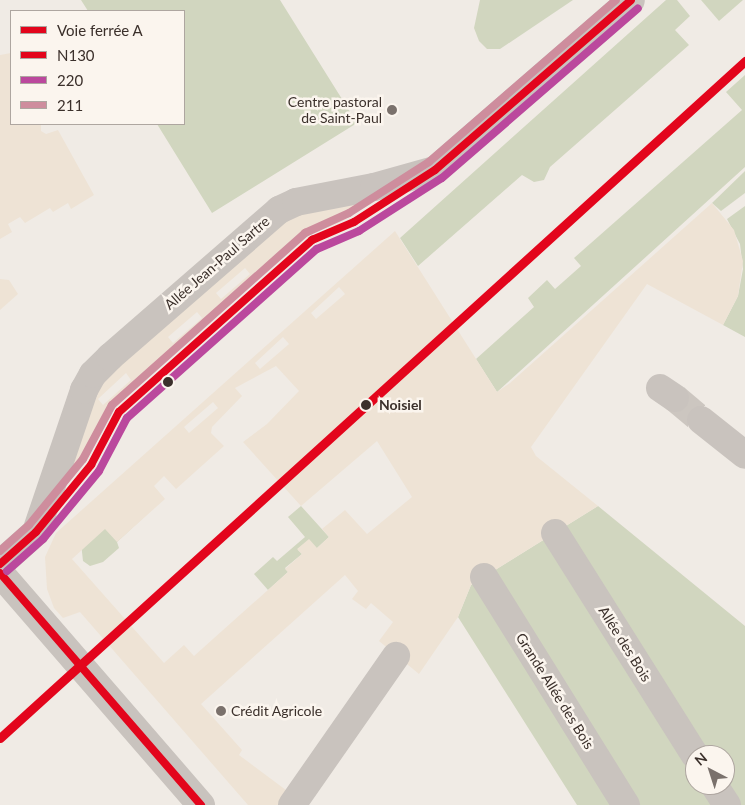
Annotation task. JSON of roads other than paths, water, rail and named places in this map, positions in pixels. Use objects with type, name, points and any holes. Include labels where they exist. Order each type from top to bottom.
[{"type":"street","name":"Allée Jean-Paul Sartre","points":[[0,564],[36,532],[84,390],[93,374],[110,357],[279,210],[296,202],[374,187],[435,170],[631,0]]},
{"type":"street","points":[[701,420],[745,455]]},
{"type":"street","name":"Allée des Bois","points":[[555,533],[689,745]]},
{"type":"street","points":[[0,573],[201,805]]},
{"type":"street","name":"Grande Allée des Bois","points":[[484,577],[626,805]]},
{"type":"street","points":[[292,805],[396,656]]},
{"type":"tunnel","points":[[675,398],[701,420]]},
{"type":"rail line","name":"A","points":[[0,738],[745,61]]},
{"type":"place","name":"Centre pastoral de Saint-Paul","points":[[392,110]]},
{"type":"place","name":"Noisiel","points":[[366,405]]},
{"type":"place","name":"Crédit Agricole","points":[[221,711]]}]
